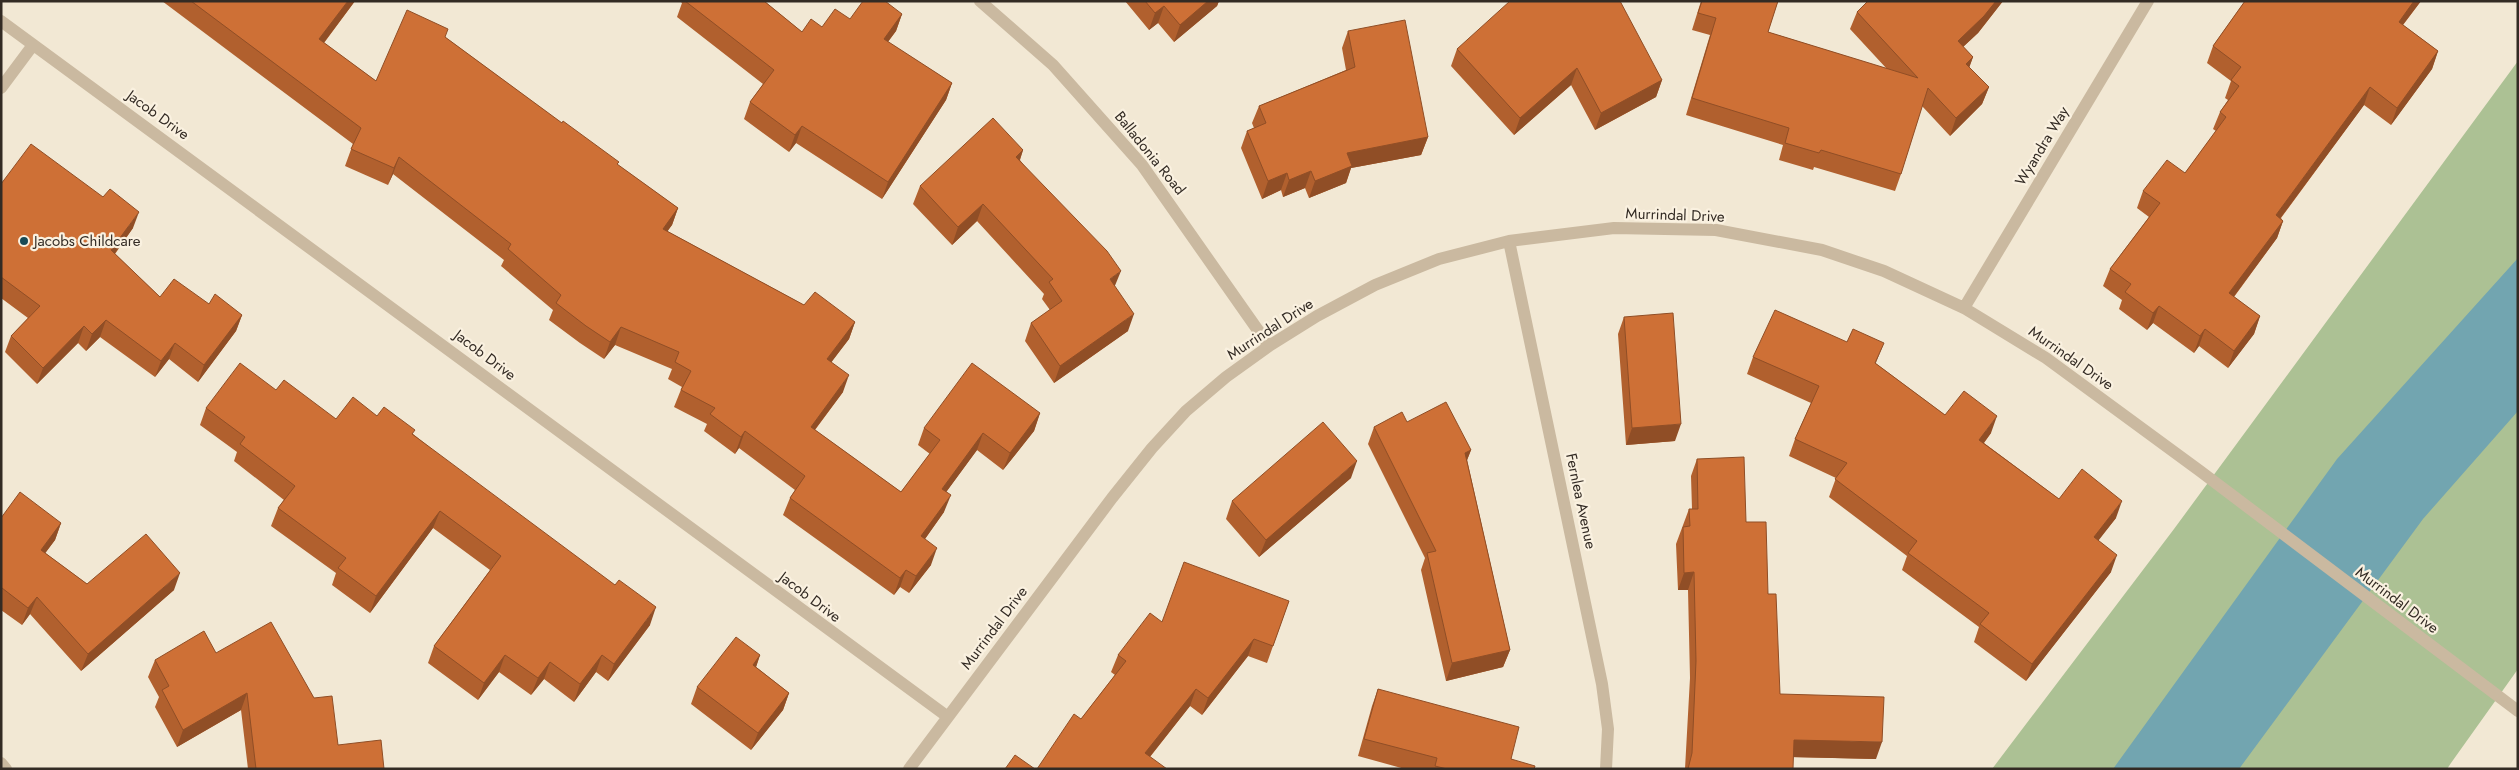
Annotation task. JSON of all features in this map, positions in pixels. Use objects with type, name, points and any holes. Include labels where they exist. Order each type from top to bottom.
[{"type":"street","name":"Balladonia Road","points":[[980,1],[1053,65],[1142,166],[1269,346]]},
{"type":"street","name":"Wyandra Way","points":[[1964,308],[2148,1]]},
{"type":"street","name":"Jacob Drive","points":[[1,21],[948,717]]},
{"type":"street","points":[[1,88],[33,45]]},
{"type":"street","name":"Murrindal Drive","points":[[909,769],[1112,498],[1152,448],[1186,411],[1269,346],[1317,316],[1376,285],[1439,259],[1509,241],[1614,228],[1716,230],[1822,250],[1851,258],[1964,308],[2046,358],[2518,710]]},
{"type":"street","name":"Fernlea Avenue","points":[[1509,241],[1602,684],[1608,729],[1606,769]]},
{"type":"street","points":[[1,763],[6,769]]},
{"type":"green space","points":[[2518,61],[2518,669],[2447,769],[1992,769],[2174,529]]},
{"type":"water","points":[[2518,258],[2518,411],[2423,519],[2239,769],[2113,769],[2337,459]]},
{"type":"building","points":[[191,1],[348,1],[319,39],[376,81],[407,10],[448,29],[445,37],[562,123],[563,121],[619,162],[617,164],[678,208],[663,229],[804,305],[815,292],[855,322],[827,359],[849,375],[811,427],[901,492],[940,440],[924,428],[972,363],[1040,413],[1010,453],[983,433],[942,489],[951,495],[921,536],[937,548],[916,576],[906,570],[900,578],[790,498],[805,476],[745,431],[741,437],[710,414],[715,408],[681,390],[691,371],[675,362],[679,352],[621,327],[610,342],[586,326],[556,303],[561,295],[508,249],[511,244],[399,157],[394,168],[351,149],[361,128]]},
{"type":"building","points":[[685,1],[764,1],[802,32],[811,19],[822,27],[835,9],[850,19],[863,1],[885,1],[902,14],[884,39],[952,83],[888,182],[802,126],[795,135],[750,102],[774,70]]},
{"type":"building","points":[[1145,1],[1208,1],[1180,25],[1164,6],[1155,13]]},
{"type":"building","points":[[1510,1],[1620,1],[1662,80],[1601,113],[1577,68],[1520,118],[1457,49]]},
{"type":"building","points":[[1702,1],[1778,1],[1768,32],[1918,78],[1857,12],[1868,1],[1996,1],[1984,16],[1958,41],[1973,57],[1966,64],[1989,87],[1956,118],[1928,88],[1901,174],[1821,150],[1819,153],[1785,143],[1789,128],[1692,98],[1716,18],[1698,13]]},
{"type":"building","points":[[2245,1],[2414,1],[2399,22],[2438,51],[2397,108],[2370,87],[2276,215],[2283,221],[2229,293],[2260,316],[2234,351],[2205,329],[2200,336],[2159,306],[2153,313],[2125,292],[2131,284],[2110,269],[2160,203],[2143,191],[2167,160],[2185,173],[2226,117],[2220,112],[2239,86],[2231,80],[2241,67],[2213,46]]},
{"type":"building","points":[[1405,20],[1428,137],[1347,153],[1352,166],[1315,181],[1311,171],[1289,180],[1287,173],[1268,181],[1247,131],[1266,123],[1259,106],[1355,67],[1348,31]]},
{"type":"building","points":[[993,118],[1023,150],[1016,157],[1107,251],[1121,271],[1110,279],[1134,314],[1060,366],[1031,323],[1062,301],[1049,282],[1053,279],[983,204],[958,227],[920,186]]},
{"type":"building","points":[[31,144],[103,197],[110,189],[139,212],[111,250],[160,297],[174,279],[209,304],[215,294],[242,315],[204,365],[175,343],[161,361],[106,320],[92,334],[84,326],[43,368],[11,336],[40,306],[1,277],[1,184]]},
{"type":"building","points":[[1775,310],[1847,342],[1853,329],[1884,343],[1875,363],[1945,415],[1964,391],[1997,416],[1979,440],[2059,499],[2082,469],[2122,501],[2094,537],[2117,555],[2032,664],[1980,624],[1989,613],[1908,553],[1917,541],[1835,479],[1847,463],[1795,439],[1819,386],[1753,357]]},
{"type":"building","points":[[1673,313],[1681,424],[1632,428],[1624,317]]},
{"type":"building","points":[[240,363],[276,390],[284,380],[336,419],[353,397],[377,416],[384,407],[415,430],[412,434],[615,585],[619,580],[656,607],[614,664],[602,655],[580,684],[550,662],[538,678],[505,655],[484,683],[434,646],[501,556],[440,511],[376,596],[338,568],[346,558],[278,508],[295,486],[240,444],[245,437],[206,408]]},
{"type":"building","points":[[1446,402],[1471,450],[1465,453],[1510,650],[1452,663],[1427,553],[1436,551],[1374,427],[1402,412],[1407,422]]},
{"type":"building","points":[[1323,422],[1357,461],[1266,540],[1232,501]]},
{"type":"building","points":[[1744,457],[1746,522],[1766,522],[1768,594],[1776,594],[1780,694],[1884,697],[1882,742],[1794,740],[1793,769],[1688,769],[1692,753],[1696,661],[1694,572],[1684,573],[1683,527],[1690,526],[1689,509],[1698,509],[1697,459]]},
{"type":"building","points":[[20,492],[61,523],[41,550],[87,584],[146,534],[180,573],[88,654],[37,597],[28,608],[1,589],[1,518]]},
{"type":"building","points":[[1184,562],[1289,601],[1273,646],[1254,639],[1208,698],[1196,689],[1145,753],[1167,769],[1037,769],[1074,714],[1081,719],[1126,661],[1118,655],[1150,613],[1162,622]]},
{"type":"building","points":[[271,622],[314,698],[332,696],[338,745],[381,740],[384,769],[256,769],[247,693],[183,730],[162,690],[169,686],[155,660],[204,631],[216,653]]},
{"type":"building","points":[[736,637],[760,655],[753,665],[789,693],[758,733],[697,687]]},
{"type":"building","points":[[1378,689],[1519,727],[1511,759],[1535,766],[1534,769],[1447,769],[1435,766],[1437,758],[1364,739]]},
{"type":"building","points":[[1015,755],[1035,769],[1005,769]]},
{"type":"place","name":"Jacobs Childcare","points":[[24,241]]}]
